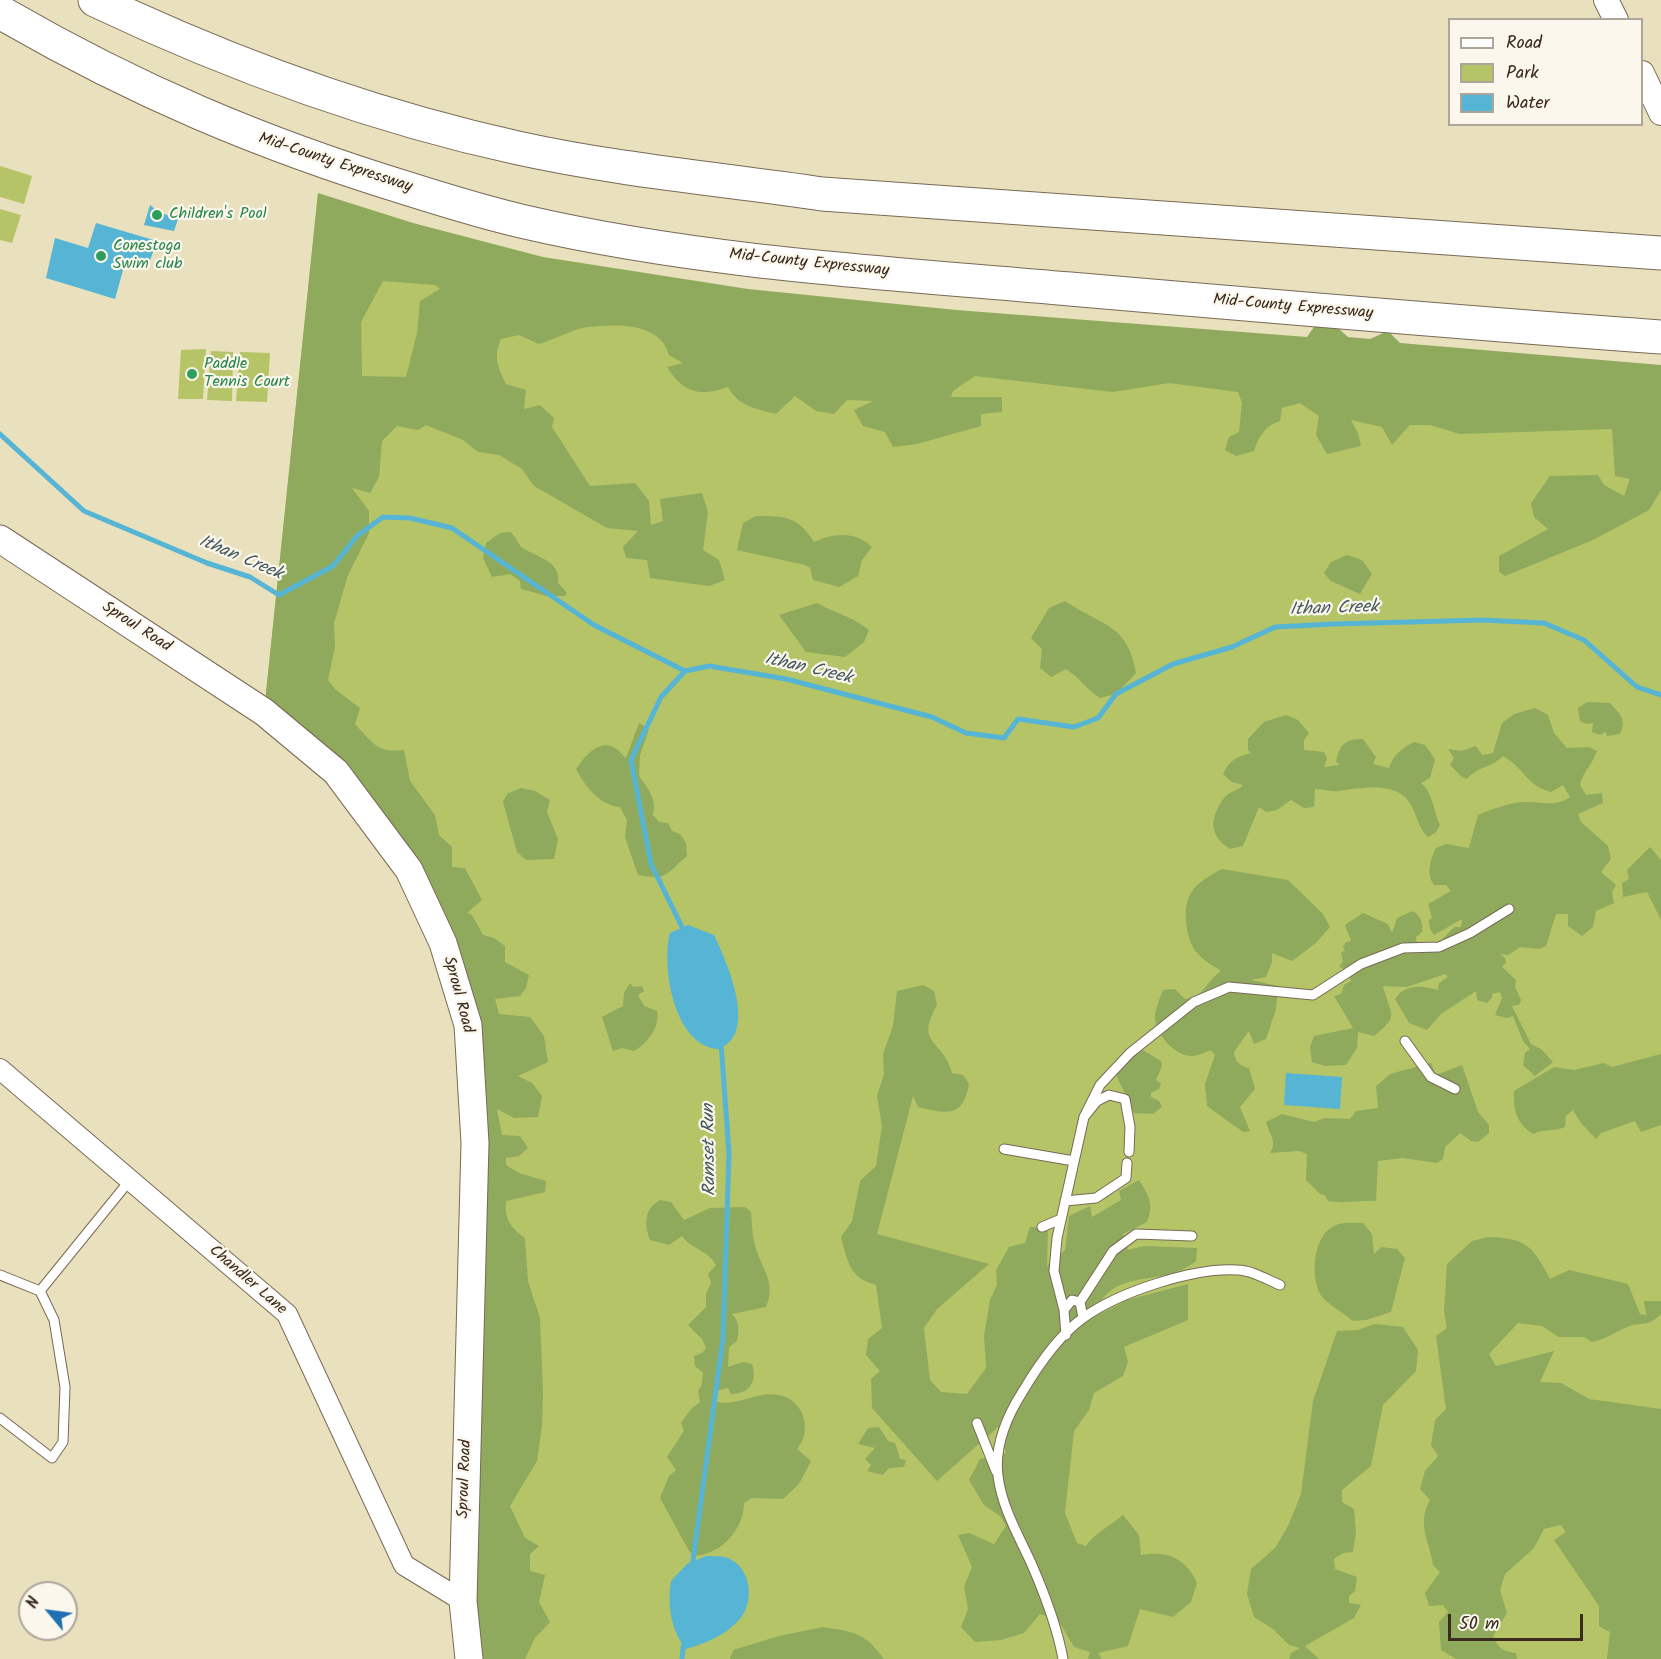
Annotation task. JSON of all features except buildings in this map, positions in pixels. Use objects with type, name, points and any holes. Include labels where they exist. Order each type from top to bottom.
[{"type":"highway","points":[[95,0],[239,63],[402,118],[517,148],[645,172],[703,176],[822,194],[1661,253]]},
{"type":"highway","name":"Mid-County Expressway","points":[[0,12],[76,56],[250,136],[322,162],[524,222],[656,246],[818,267],[1442,321],[1661,337]]},
{"type":"main road","name":"Sproul Road","points":[[0,539],[264,712],[336,772],[409,870],[443,943],[468,1025],[475,1143],[463,1601],[469,1659]]},
{"type":"street","points":[[1606,0],[1615,18]]},
{"type":"street","points":[[1643,77],[1661,113]]},
{"type":"street","name":"Chandler Lane","points":[[0,1069],[287,1314],[404,1564],[463,1601]]},
{"type":"lane","points":[[1066,1335],[1064,1310],[1054,1271],[1061,1219],[1074,1161],[1084,1117],[1100,1085],[1130,1053],[1194,1002],[1229,987],[1312,995],[1361,964],[1403,948],[1439,947],[1470,933],[1509,909]]},
{"type":"lane","points":[[1405,1041],[1431,1077],[1455,1089]]},
{"type":"lane","points":[[1084,1117],[1096,1101],[1109,1095],[1125,1099],[1130,1127],[1129,1152]]},
{"type":"lane","points":[[1004,1149],[1074,1161]]},
{"type":"lane","points":[[1065,1201],[1096,1198],[1126,1178],[1127,1164]]},
{"type":"lane","points":[[40,1291],[130,1180]]},
{"type":"lane","points":[[1042,1227],[1061,1219]]},
{"type":"lane","points":[[1083,1318],[1080,1302],[1113,1251],[1136,1234],[1192,1236]]},
{"type":"lane","points":[[998,1476],[998,1447],[1009,1414],[1044,1356],[1083,1318],[1127,1294],[1184,1276],[1239,1269],[1280,1285]]},
{"type":"lane","points":[[0,1275],[40,1291],[54,1320],[60,1347],[64,1387],[63,1442],[52,1458],[0,1418]]},
{"type":"lane","points":[[1064,1310],[1072,1300],[1080,1302]]},
{"type":"lane","points":[[977,1423],[998,1476],[1011,1522],[1032,1565],[1058,1632],[1064,1659]]},
{"type":"green space","points":[[0,166],[32,176],[24,204],[0,197]]},
{"type":"green space","points":[[318,193],[364,237],[489,268],[1661,374],[1661,1659],[469,1659],[468,1025],[409,870],[264,712]]},
{"type":"green space","points":[[318,193],[413,223],[543,257],[748,289],[956,310],[1307,337],[1316,324],[1337,327],[1348,337],[1370,339],[1388,331],[1400,343],[1661,365],[1661,490],[1649,510],[1593,540],[1505,576],[1499,572],[1499,556],[1548,529],[1534,517],[1531,503],[1550,476],[1598,475],[1604,485],[1624,496],[1630,479],[1615,476],[1612,429],[1460,434],[1430,425],[1410,425],[1392,445],[1382,427],[1351,420],[1358,433],[1361,446],[1327,454],[1316,435],[1319,416],[1300,403],[1282,408],[1280,421],[1263,433],[1254,451],[1236,456],[1225,450],[1229,437],[1239,432],[1242,403],[1238,392],[1169,383],[1113,392],[975,376],[953,391],[951,397],[1002,397],[1002,412],[981,414],[981,426],[917,444],[893,447],[885,432],[863,426],[854,410],[873,401],[847,400],[834,414],[816,411],[795,396],[776,414],[742,403],[728,387],[700,392],[686,387],[673,376],[667,367],[683,363],[669,355],[657,336],[647,331],[612,325],[576,330],[539,344],[519,335],[501,339],[497,351],[498,362],[506,384],[526,390],[524,409],[540,405],[554,418],[552,427],[590,486],[635,483],[649,501],[651,525],[663,521],[660,499],[702,493],[708,512],[703,550],[719,560],[725,580],[709,586],[650,578],[647,560],[626,558],[623,547],[638,531],[607,528],[534,486],[522,469],[499,455],[478,452],[463,440],[426,425],[418,430],[397,426],[382,441],[379,477],[370,493],[352,488],[369,511],[369,533],[348,575],[334,623],[335,647],[328,680],[336,690],[360,708],[355,724],[371,741],[388,750],[404,750],[410,781],[435,815],[439,835],[452,847],[452,867],[465,868],[482,900],[467,913],[472,915],[483,935],[494,938],[505,946],[505,962],[529,975],[526,988],[520,996],[495,999],[499,1014],[530,1017],[544,1036],[548,1062],[518,1076],[532,1083],[542,1096],[538,1117],[514,1118],[497,1109],[502,1135],[520,1136],[528,1148],[519,1156],[506,1158],[506,1165],[519,1173],[546,1181],[545,1192],[506,1201],[509,1222],[525,1238],[528,1281],[540,1318],[543,1393],[542,1426],[537,1461],[510,1506],[525,1538],[539,1546],[530,1554],[530,1571],[545,1575],[539,1602],[550,1622],[535,1638],[525,1659],[474,1659],[468,1025],[409,870],[264,712]],"holes":[[[383,281],[435,285],[440,289],[420,301],[417,333],[406,377],[362,376],[361,322]]]},
{"type":"green space","points":[[0,209],[21,215],[12,243],[0,240]]},
{"type":"green space","name":"Paddle Tennis Court","points":[[206,349],[203,399],[178,399],[181,350]]},
{"type":"green space","points":[[211,351],[233,352],[232,401],[207,400]]},
{"type":"green space","points":[[240,352],[270,353],[267,402],[236,401]]},
{"type":"green space","points":[[756,516],[790,519],[802,527],[814,542],[844,535],[859,538],[872,547],[862,560],[858,576],[839,587],[813,580],[810,568],[805,565],[737,550],[743,523]]},
{"type":"green space","points":[[510,532],[523,549],[553,566],[558,576],[558,583],[567,593],[565,596],[547,596],[521,589],[520,581],[510,574],[492,577],[483,558],[486,543],[500,533]]},
{"type":"green space","points":[[1347,555],[1362,560],[1372,574],[1360,594],[1331,581],[1324,573],[1331,562]]},
{"type":"green space","points":[[1065,601],[1111,628],[1127,644],[1136,673],[1116,694],[1100,698],[1066,669],[1051,677],[1040,668],[1042,649],[1031,638],[1049,608]]},
{"type":"green space","points":[[817,603],[850,618],[869,630],[864,642],[845,657],[806,652],[779,615]]},
{"type":"green space","points":[[1587,702],[1610,703],[1623,721],[1620,734],[1607,736],[1606,732],[1600,735],[1592,732],[1593,723],[1586,724],[1580,721],[1578,708]]},
{"type":"green space","points":[[1535,708],[1548,715],[1554,733],[1567,748],[1589,747],[1597,751],[1580,785],[1586,795],[1602,793],[1603,803],[1578,814],[1581,822],[1608,846],[1611,859],[1601,872],[1616,885],[1612,892],[1614,903],[1596,911],[1593,927],[1582,936],[1568,926],[1568,914],[1556,914],[1546,946],[1539,949],[1520,947],[1508,955],[1500,954],[1505,958],[1506,963],[1502,967],[1516,980],[1515,987],[1521,1000],[1519,1005],[1512,1006],[1531,1044],[1541,1049],[1553,1062],[1535,1076],[1523,1065],[1525,1053],[1530,1049],[1523,1041],[1513,1016],[1507,1018],[1495,1015],[1502,998],[1500,992],[1492,994],[1492,998],[1487,1003],[1477,1000],[1476,991],[1441,1014],[1427,1030],[1409,1023],[1395,999],[1408,988],[1426,987],[1438,990],[1439,983],[1448,977],[1445,974],[1407,987],[1383,986],[1391,1014],[1388,1023],[1374,1036],[1358,1032],[1357,1048],[1346,1065],[1325,1066],[1312,1062],[1310,1047],[1314,1036],[1353,1028],[1334,996],[1341,994],[1344,985],[1351,981],[1348,972],[1339,966],[1343,962],[1341,952],[1345,951],[1343,947],[1346,942],[1351,941],[1345,925],[1363,913],[1388,924],[1392,933],[1397,918],[1413,911],[1420,918],[1422,925],[1422,932],[1416,937],[1416,941],[1423,944],[1439,943],[1454,927],[1461,927],[1462,919],[1434,935],[1430,929],[1429,920],[1432,918],[1428,904],[1451,891],[1446,885],[1434,885],[1430,876],[1432,857],[1436,848],[1446,844],[1469,848],[1478,815],[1506,805],[1559,802],[1570,797],[1563,785],[1551,792],[1542,789],[1503,756],[1467,779],[1450,765],[1454,758],[1448,749],[1461,751],[1476,746],[1482,755],[1493,753],[1502,723],[1514,714]]},
{"type":"green space","points":[[1286,715],[1298,720],[1309,733],[1304,740],[1304,750],[1324,752],[1327,758],[1324,767],[1339,765],[1336,761],[1339,750],[1352,740],[1363,739],[1376,757],[1373,764],[1389,768],[1398,752],[1405,747],[1414,742],[1425,745],[1435,759],[1430,778],[1421,783],[1431,797],[1440,825],[1436,832],[1428,837],[1421,828],[1409,802],[1398,792],[1390,789],[1335,791],[1315,789],[1314,807],[1304,808],[1291,800],[1277,810],[1266,812],[1259,807],[1243,846],[1230,849],[1223,844],[1215,832],[1216,813],[1226,796],[1243,785],[1232,782],[1223,774],[1234,760],[1251,753],[1248,750],[1248,739],[1264,722]]},
{"type":"green space","points":[[639,723],[649,729],[640,755],[639,776],[653,799],[653,815],[659,822],[668,823],[672,831],[680,834],[686,843],[687,856],[666,874],[656,877],[638,875],[625,837],[627,820],[620,807],[612,806],[599,799],[576,769],[597,747],[615,748],[626,758]]},
{"type":"green space","points":[[521,788],[535,791],[550,800],[547,812],[558,839],[554,859],[526,860],[517,852],[503,802],[507,794]]},
{"type":"green space","points":[[1650,847],[1661,860],[1661,920],[1647,892],[1623,897],[1622,883],[1629,879],[1627,870]]},
{"type":"green space","points":[[1222,869],[1288,880],[1323,914],[1330,927],[1316,943],[1292,961],[1272,953],[1272,962],[1266,977],[1251,980],[1278,986],[1276,1009],[1266,1039],[1254,1044],[1249,1031],[1234,1052],[1238,1063],[1249,1068],[1255,1089],[1240,1107],[1250,1131],[1243,1132],[1207,1106],[1205,1084],[1215,1055],[1211,1050],[1193,1056],[1173,1049],[1159,1031],[1155,1018],[1163,990],[1175,989],[1185,999],[1192,998],[1221,971],[1203,959],[1194,949],[1188,935],[1186,907],[1188,899],[1197,886]]},
{"type":"green space","points":[[630,983],[633,987],[642,986],[644,991],[638,995],[644,1006],[657,1011],[657,1023],[644,1044],[634,1051],[622,1048],[613,1051],[602,1017],[623,1006],[624,993]]},
{"type":"green space","points":[[923,985],[934,991],[937,1005],[928,1028],[929,1035],[943,1053],[952,1073],[963,1075],[969,1084],[963,1103],[952,1111],[945,1112],[918,1107],[913,1096],[877,1234],[989,1264],[937,1309],[924,1328],[930,1380],[941,1392],[967,1394],[986,1368],[984,1336],[990,1300],[997,1285],[996,1270],[1009,1247],[1025,1243],[1030,1227],[1048,1228],[1047,1266],[1065,1250],[1069,1216],[1090,1206],[1092,1217],[1121,1200],[1119,1191],[1139,1180],[1148,1196],[1150,1210],[1147,1222],[1123,1234],[1128,1250],[1144,1246],[1197,1248],[1196,1261],[1182,1270],[1124,1284],[1112,1290],[1102,1301],[1094,1317],[1127,1300],[1188,1284],[1188,1320],[1124,1347],[1128,1362],[1123,1376],[1094,1393],[1089,1410],[1074,1431],[1065,1513],[1077,1543],[1086,1546],[1098,1533],[1123,1515],[1139,1535],[1141,1555],[1159,1554],[1174,1558],[1187,1567],[1197,1583],[1191,1602],[1173,1617],[1140,1609],[1128,1646],[1098,1653],[1102,1659],[1088,1659],[1090,1652],[1074,1647],[1058,1620],[1040,1614],[1024,1633],[1001,1640],[975,1642],[961,1627],[968,1609],[964,1587],[972,1567],[958,1535],[969,1533],[994,1544],[1006,1526],[1000,1516],[984,1505],[969,1480],[980,1459],[1006,1453],[998,1427],[937,1481],[872,1408],[871,1379],[880,1371],[866,1355],[868,1339],[882,1328],[876,1285],[860,1278],[851,1268],[841,1237],[852,1221],[860,1181],[876,1166],[882,1126],[877,1096],[884,1074],[883,1054],[893,1026],[897,991]]},
{"type":"green space","points":[[1141,1049],[1161,1061],[1162,1066],[1156,1080],[1161,1084],[1159,1089],[1151,1093],[1151,1097],[1159,1101],[1162,1107],[1153,1114],[1134,1113],[1116,1072],[1115,1066]]},
{"type":"green space","points":[[1661,1054],[1661,1125],[1641,1132],[1635,1121],[1601,1133],[1596,1139],[1581,1123],[1573,1110],[1566,1116],[1565,1127],[1533,1134],[1519,1120],[1514,1104],[1514,1091],[1554,1067],[1574,1070],[1604,1063],[1612,1067]]},
{"type":"green space","points":[[1431,1063],[1436,1075],[1462,1065],[1478,1112],[1489,1125],[1489,1133],[1478,1142],[1471,1141],[1460,1133],[1445,1147],[1443,1159],[1437,1163],[1403,1158],[1378,1161],[1376,1201],[1328,1201],[1325,1195],[1320,1194],[1306,1180],[1307,1154],[1299,1151],[1270,1153],[1273,1141],[1266,1122],[1282,1114],[1314,1122],[1325,1118],[1350,1119],[1356,1111],[1378,1108],[1376,1086],[1390,1074]]},
{"type":"green space","points":[[660,1200],[671,1202],[684,1220],[710,1208],[745,1207],[751,1212],[754,1241],[769,1283],[769,1298],[766,1307],[732,1314],[738,1323],[738,1333],[737,1341],[729,1347],[728,1367],[743,1362],[752,1364],[754,1376],[750,1386],[743,1392],[731,1394],[728,1388],[715,1391],[714,1401],[723,1403],[774,1394],[791,1400],[801,1411],[805,1427],[802,1442],[797,1449],[811,1461],[799,1484],[783,1499],[752,1498],[744,1503],[740,1523],[729,1539],[704,1555],[694,1556],[689,1551],[660,1498],[669,1476],[676,1470],[667,1457],[684,1431],[681,1423],[691,1409],[700,1402],[698,1391],[702,1384],[703,1373],[695,1366],[694,1356],[702,1353],[706,1348],[702,1339],[688,1325],[706,1307],[706,1294],[711,1283],[708,1274],[716,1265],[709,1256],[682,1236],[669,1245],[650,1240],[646,1223],[648,1212]]},
{"type":"green space","points":[[1342,1223],[1363,1223],[1372,1234],[1374,1254],[1381,1247],[1397,1249],[1405,1258],[1391,1312],[1366,1320],[1353,1321],[1320,1294],[1315,1276],[1316,1254],[1319,1244],[1330,1228]]},
{"type":"green space","points":[[1488,1237],[1511,1239],[1527,1246],[1533,1251],[1550,1279],[1569,1270],[1628,1284],[1640,1314],[1646,1315],[1644,1301],[1661,1301],[1661,1314],[1652,1321],[1632,1325],[1592,1342],[1584,1337],[1559,1337],[1542,1326],[1518,1323],[1489,1354],[1496,1366],[1554,1351],[1540,1382],[1561,1383],[1589,1399],[1661,1409],[1661,1659],[1607,1659],[1610,1632],[1599,1626],[1599,1606],[1554,1540],[1566,1532],[1561,1525],[1544,1529],[1534,1548],[1505,1574],[1500,1590],[1507,1613],[1493,1636],[1502,1649],[1516,1653],[1517,1659],[1456,1659],[1441,1650],[1439,1622],[1448,1612],[1443,1605],[1429,1606],[1425,1593],[1440,1572],[1433,1565],[1425,1533],[1424,1517],[1430,1500],[1420,1489],[1425,1471],[1438,1456],[1431,1445],[1435,1420],[1446,1409],[1436,1336],[1447,1328],[1444,1312],[1447,1264],[1472,1241]]},
{"type":"green space","points":[[1374,1324],[1403,1327],[1418,1350],[1416,1371],[1383,1405],[1371,1466],[1342,1490],[1342,1502],[1354,1509],[1356,1532],[1353,1552],[1343,1553],[1334,1559],[1335,1569],[1357,1577],[1355,1591],[1349,1596],[1349,1603],[1361,1605],[1354,1618],[1305,1646],[1319,1659],[1289,1659],[1291,1653],[1300,1648],[1289,1645],[1273,1629],[1254,1617],[1247,1594],[1251,1569],[1275,1548],[1289,1524],[1301,1494],[1313,1401],[1337,1331],[1358,1330]]},
{"type":"green space","points":[[879,1427],[888,1441],[895,1443],[900,1459],[906,1460],[904,1467],[889,1468],[883,1475],[867,1471],[871,1465],[865,1459],[875,1448],[858,1444],[868,1428]]},
{"type":"green space","points":[[823,1627],[851,1632],[864,1638],[884,1659],[730,1659],[733,1650],[779,1636]]},
{"type":"water","name":"Children's Pool","points":[[150,205],[159,212],[178,219],[174,231],[144,225]]},
{"type":"water","name":"Conestoga Swim club","points":[[96,223],[157,241],[147,269],[125,263],[115,299],[46,278],[55,238],[88,248]]},
{"type":"water","points":[[688,925],[714,935],[732,978],[738,1013],[737,1029],[730,1041],[718,1049],[703,1045],[691,1034],[681,1020],[674,1002],[668,965],[670,933]]},
{"type":"water","points":[[1286,1073],[1342,1077],[1340,1109],[1284,1105]]},
{"type":"water","points":[[706,1556],[725,1557],[734,1561],[741,1568],[748,1584],[748,1603],[739,1620],[721,1635],[686,1649],[671,1617],[671,1581],[687,1564]]},
{"type":"waterway","name":"Ithan Creek","points":[[0,434],[84,511],[207,563],[250,577],[279,595],[333,566],[357,536],[383,517],[410,518],[452,528],[594,625],[685,671],[709,666],[786,679],[932,717],[966,733],[1004,738],[1018,719],[1074,727],[1098,718],[1116,694],[1173,664],[1232,647],[1275,627],[1482,620],[1544,623],[1584,640],[1637,687],[1661,695]]},
{"type":"waterway","name":"Ramset Run","points":[[685,671],[661,697],[631,760],[651,864],[685,933]]},
{"type":"waterway","name":"Ramset Run","points":[[692,1568],[723,1338],[729,1153],[721,1043]]},
{"type":"waterway","name":"Ramset Run","points":[[682,1659],[684,1640]]},
{"type":"place","name":"Children's Pool","points":[[157,215]]},
{"type":"place","name":"Conestoga Swim club","points":[[101,256]]},
{"type":"place","name":"Paddle Tennis Court","points":[[192,374]]}]
